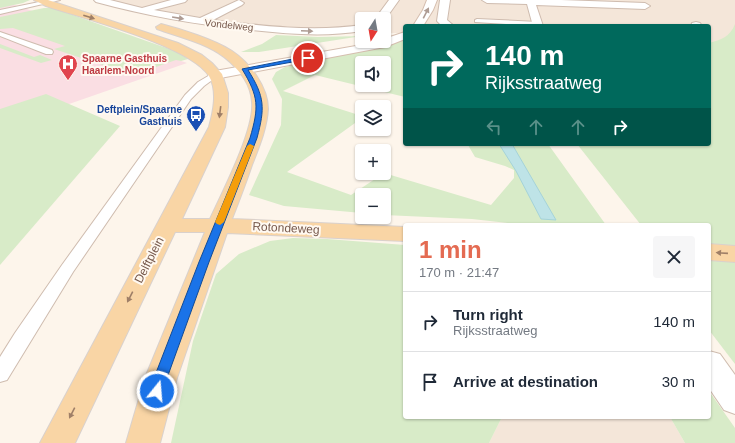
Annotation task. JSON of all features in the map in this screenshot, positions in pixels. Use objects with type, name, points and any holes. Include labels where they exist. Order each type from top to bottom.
[{"type":"main road","name":"Vondelweg","points":[[64,0],[138,15]]},
{"type":"main road","points":[[42,1],[165,43],[194,56],[215,74]]},
{"type":"main road","name":"Vondelweg","points":[[148,23],[191,37],[228,54]]},
{"type":"main road","points":[[143,443],[160,378],[254,138],[259,120],[260,102],[255,86],[244,63]]},
{"type":"main road","name":"Delftplein","points":[[58,443],[217,127],[220,116],[221,86],[215,74]]},
{"type":"main road","name":"Rotondeweg","points":[[167,225],[219,225],[403,234]]},
{"type":"main road","points":[[711,252],[735,254]]},
{"type":"street","name":"Vondelweg","points":[[99,0],[138,15],[200,22],[311,31],[338,31],[355,29]]},
{"type":"street","points":[[138,15],[182,0]]},
{"type":"street","points":[[385,12],[394,0]]},
{"type":"street","points":[[414,24],[428,10],[432,0]]},
{"type":"street","points":[[445,0],[442,21],[446,24]]},
{"type":"street","points":[[487,0],[642,3]]},
{"type":"street","points":[[222,1],[242,1]]},
{"type":"street","points":[[200,22],[233,7],[242,1]]},
{"type":"street","points":[[530,1],[538,24]]},
{"type":"street","points":[[413,24],[417,7]]},
{"type":"street","points":[[391,31],[403,28]]},
{"type":"street","points":[[391,36],[403,30]]},
{"type":"street","points":[[228,54],[244,63],[355,49],[385,43],[403,36]]},
{"type":"street","points":[[268,53],[355,39]]},
{"type":"street","points":[[215,74],[244,63],[355,45]]},
{"type":"street","points":[[711,366],[735,400]]},
{"type":"lane","points":[[0,12],[42,1],[57,0]]},
{"type":"lane","points":[[478,21],[523,24]]},
{"type":"lane","points":[[0,34],[49,52]]},
{"type":"lane","points":[[0,374],[55,287],[188,97],[201,84],[215,74]]},
{"type":"shaded area","name":"Spaarne Gasthuis Haarlem-Noord","points":[[0,0],[187,63],[0,128]]},
{"type":"shaded area","points":[[109,0],[735,0],[735,41],[711,45],[711,24],[403,24],[403,33],[391,33],[391,12],[355,12],[355,32],[276,28],[178,17]]},
{"type":"shaded area","points":[[501,419],[671,419],[685,443],[489,443]]},
{"type":"green space","points":[[0,0],[30,0],[0,8]]},
{"type":"green space","points":[[44,8],[53,8],[175,51],[188,59],[181,61],[176,60],[133,75],[54,49],[65,46],[13,28],[0,29],[0,17]]},
{"type":"green space","points":[[735,24],[735,249],[711,246],[711,223],[639,223],[579,146],[711,146],[711,42],[725,37]]},
{"type":"green space","points":[[276,35],[318,37],[355,36],[259,52],[241,52],[262,44]]},
{"type":"green space","points":[[403,39],[403,97],[385,92],[391,92],[391,56],[355,56],[355,85],[315,75],[283,91],[355,114],[355,123],[287,172],[351,195],[355,192],[355,212],[284,206],[249,195],[281,125],[282,99],[272,79],[276,72],[285,67],[366,48],[391,48],[391,42]]},
{"type":"green space","points":[[0,44],[34,57],[40,55],[52,60],[41,63],[0,48]]},
{"type":"green space","points":[[46,94],[120,126],[0,265],[0,109]]},
{"type":"green space","points":[[469,146],[549,146],[605,223],[508,223],[472,219],[391,215],[391,188],[362,188],[374,180],[391,180],[391,175],[491,205],[514,178],[514,170],[475,157]]},
{"type":"green space","points":[[293,238],[403,245],[403,419],[501,419],[489,443],[171,443],[193,341],[216,274],[239,254],[270,241]]},
{"type":"green space","points":[[711,259],[735,261],[735,364],[711,333]]},
{"type":"green space","points":[[711,394],[735,428],[735,443],[685,443],[671,419],[711,419]]},
{"type":"water","points":[[500,146],[513,146],[556,220],[541,219],[516,171]]},
{"type":"slow traffic","points":[[220,222],[250,146]]},
{"type":"place","name":"Spaarne Gasthuis Haarlem-Noord","points":[[68,81]]},
{"type":"place","name":"Deftplein/Spaarne Gasthuis","points":[[196,132]]},
{"type":"route","points":[[157,391],[160,378],[204,262],[254,138],[259,120],[260,102],[255,86],[244,69],[308,58]]}]
